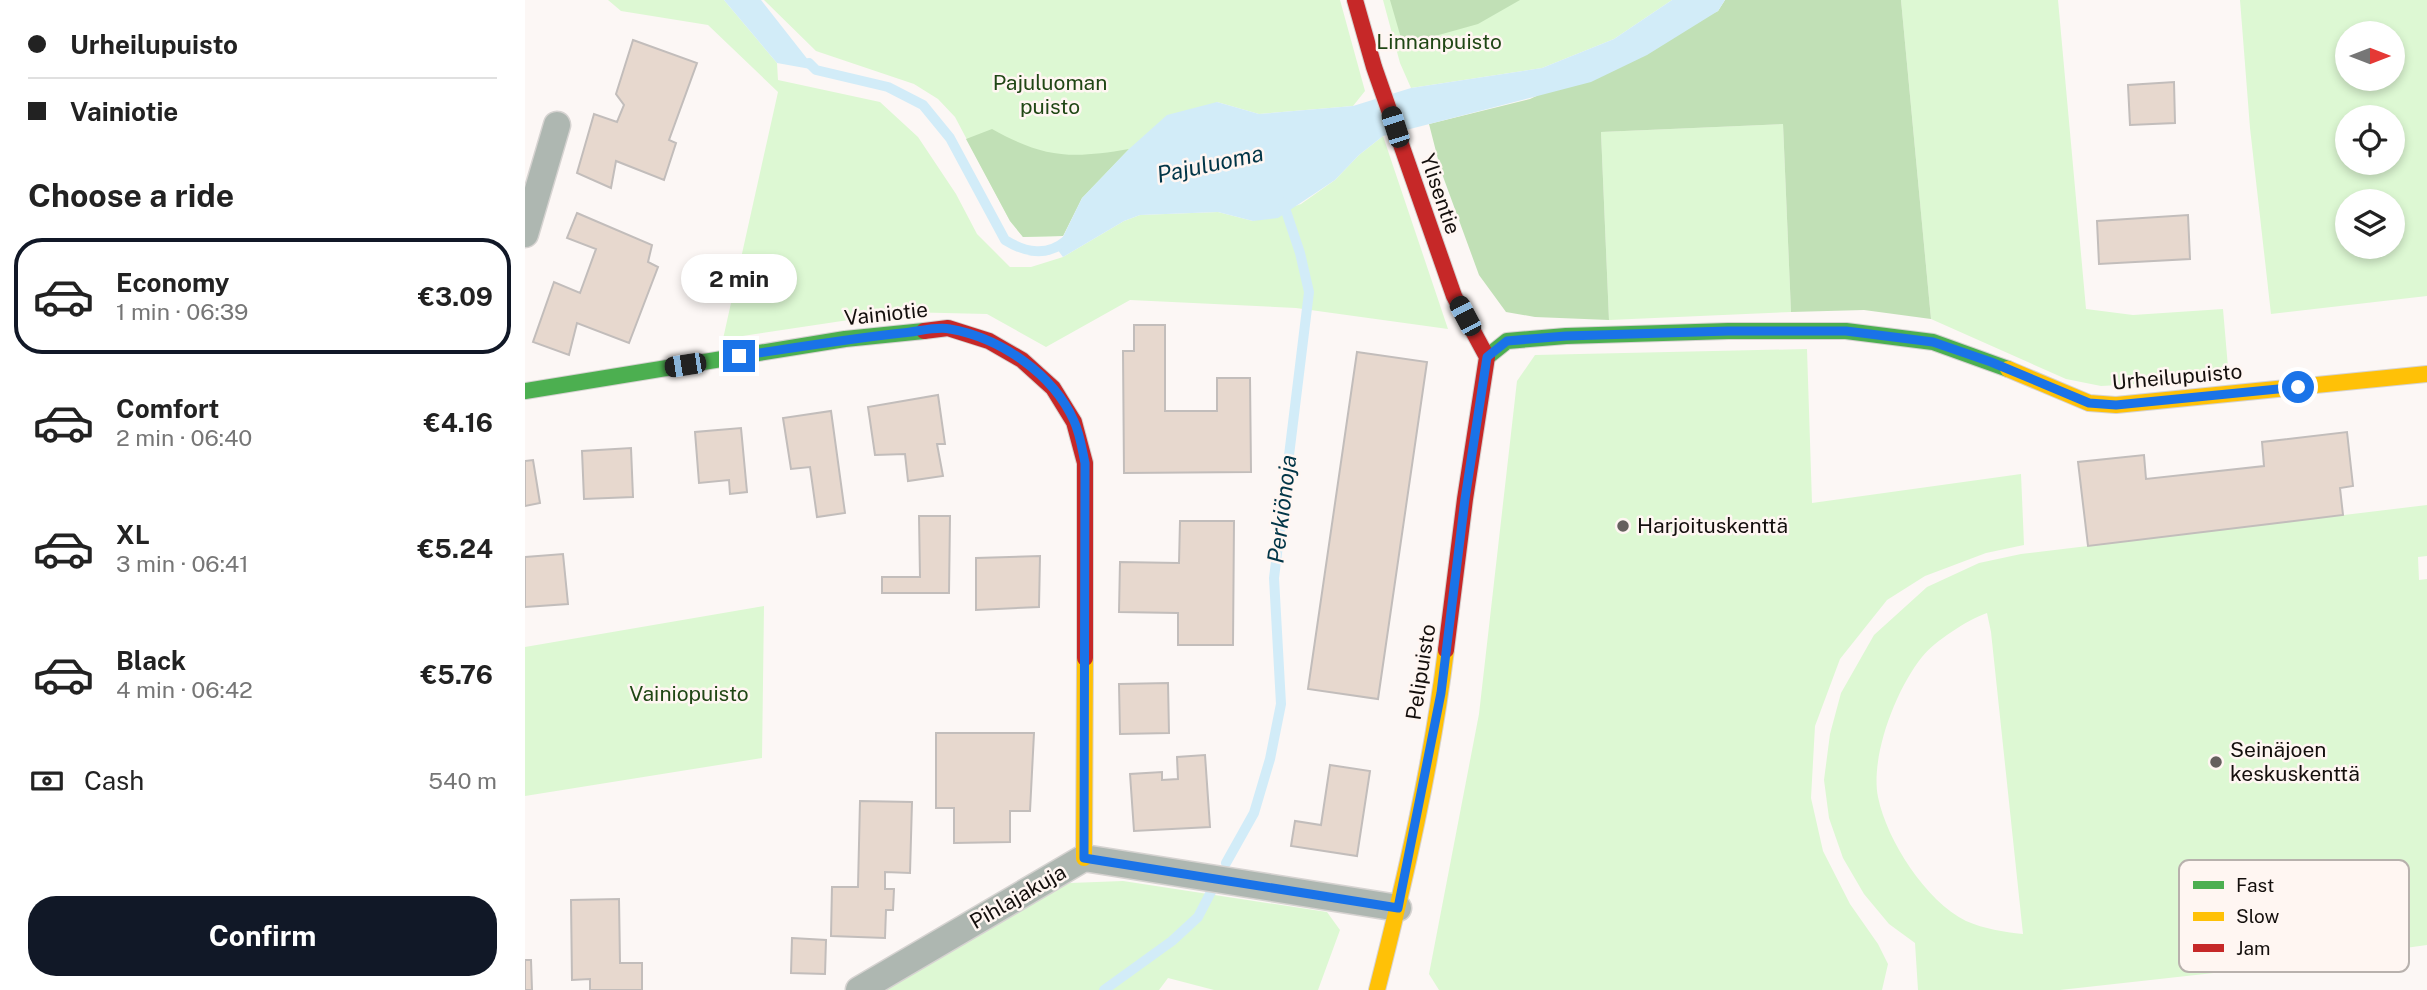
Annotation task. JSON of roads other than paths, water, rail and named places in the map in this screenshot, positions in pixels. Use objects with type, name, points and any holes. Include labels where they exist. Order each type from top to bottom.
[{"type":"street","name":"Ylisentie","points":[[1355,0],[1454,296],[1487,357]]},
{"type":"street","points":[[527,228],[557,125]]},
{"type":"street","name":"Vainiotie","points":[[525,391],[845,339],[948,328],[989,341],[1022,360],[1053,387],[1061,399],[1075,422],[1085,463],[1084,858]]},
{"type":"street","name":"Urheilupuisto","points":[[1487,357],[1507,341],[1566,336],[1728,331],[1846,331],[1933,342],[1991,362],[2089,403],[2116,405],[2427,373]]},
{"type":"street","name":"Pelipuisto","points":[[1377,990],[1398,908],[1441,693],[1465,499],[1487,357]]},
{"type":"street","name":"Pihlajakuja","points":[[859,990],[1084,858],[1398,908]]},
{"type":"water","points":[[724,0],[761,0],[816,70],[777,63]]},
{"type":"water","points":[[1672,0],[1725,0],[1718,11],[1647,55],[1591,82],[1383,136],[1359,155],[1335,180],[1278,218],[1253,221],[1218,212],[1140,215],[1124,221],[1063,257],[1057,249],[1082,198],[1129,149],[1167,115],[1217,102],[1259,114],[1353,106],[1411,88],[1542,68],[1614,39]]},
{"type":"waterway","name":"Pajuluoma","points":[[809,63],[816,70],[888,87],[923,105],[950,138],[1005,240],[1021,248],[1036,251],[1052,249],[1067,240]]},
{"type":"waterway","name":"Perkiönoja","points":[[1226,863],[1254,813],[1270,759],[1281,704],[1274,578],[1309,292],[1300,253],[1283,202]]},
{"type":"waterway","name":"Perkiönoja","points":[[1104,990],[1172,941],[1198,917],[1212,890]]},
{"type":"place","name":"Harjoituskenttä","points":[[1623,526]]},
{"type":"place","name":"Seinäjoen keskuskenttä","points":[[2216,762]]},
{"type":"park label","name":"Linnanpuisto","points":[[1439,42]]},
{"type":"park label","name":"Pajuluoman puisto","points":[[1050,95]]},
{"type":"park label","name":"Vainiopuisto","points":[[689,694]]}]
